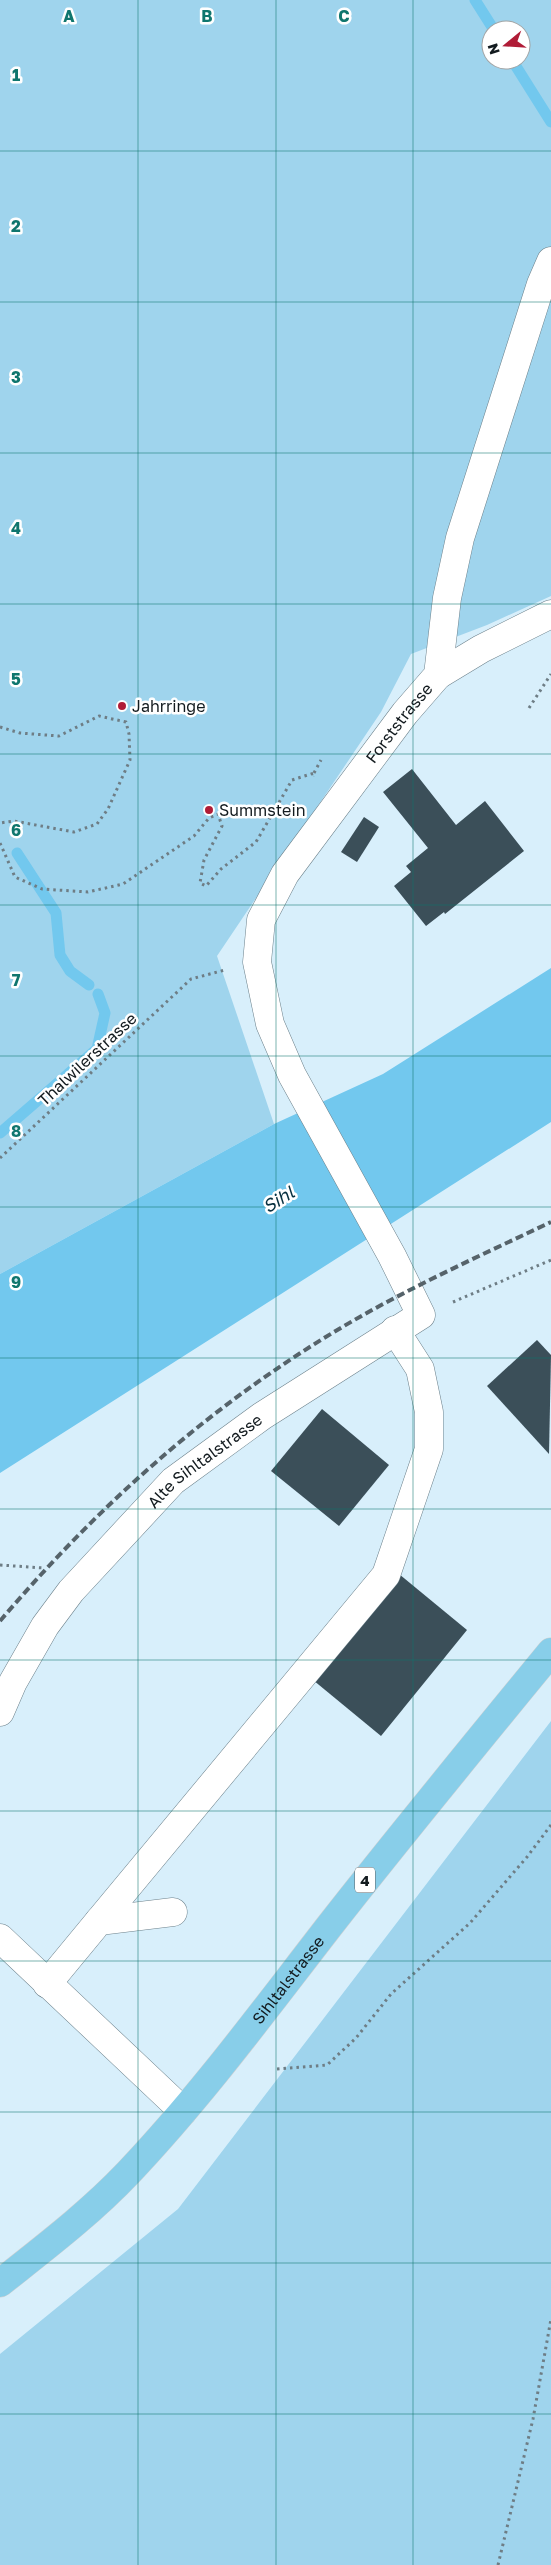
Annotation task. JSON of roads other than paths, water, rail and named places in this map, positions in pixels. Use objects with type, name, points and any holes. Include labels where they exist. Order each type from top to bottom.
[{"type":"main road","name":"Sihltalstrasse","points":[[0,2283],[92,2207],[127,2174],[184,2112],[243,2041],[421,1810],[551,1652]]},
{"type":"street","name":"Forststrasse","points":[[421,1315],[392,1256],[292,1076],[270,1024],[258,962],[261,920],[285,874],[405,713],[438,675],[447,598],[460,538],[541,284],[551,261]]},
{"type":"street","points":[[438,675],[481,649],[551,614]]},
{"type":"street","name":"Alte Sihltalstrasse","points":[[0,1712],[13,1682],[45,1626],[71,1591],[173,1481],[262,1416],[421,1315]]},
{"type":"street","points":[[47,1984],[386,1575],[429,1449],[429,1412],[420,1369],[395,1330]]},
{"type":"street","points":[[99,1921],[173,1912]]},
{"type":"street","points":[[0,1938],[184,2112]]},
{"type":"water","name":"Sihl","points":[[551,968],[551,1122],[0,1473],[0,1274],[274,1124],[383,1074]]},
{"type":"waterway","points":[[475,0],[488,20]]},
{"type":"waterway","points":[[518,70],[551,122]]},
{"type":"waterway","points":[[17,853],[56,913],[60,955],[70,971],[89,985]]},
{"type":"waterway","points":[[0,1133],[97,1049],[105,1013],[98,994]]},
{"type":"railway","points":[[0,1621],[71,1543],[146,1471],[186,1437],[269,1374],[341,1327],[430,1280],[551,1222]]},
{"type":"place","name":"Jahrringe","points":[[122,706]]},
{"type":"place","name":"Summstein","points":[[209,810]]}]
